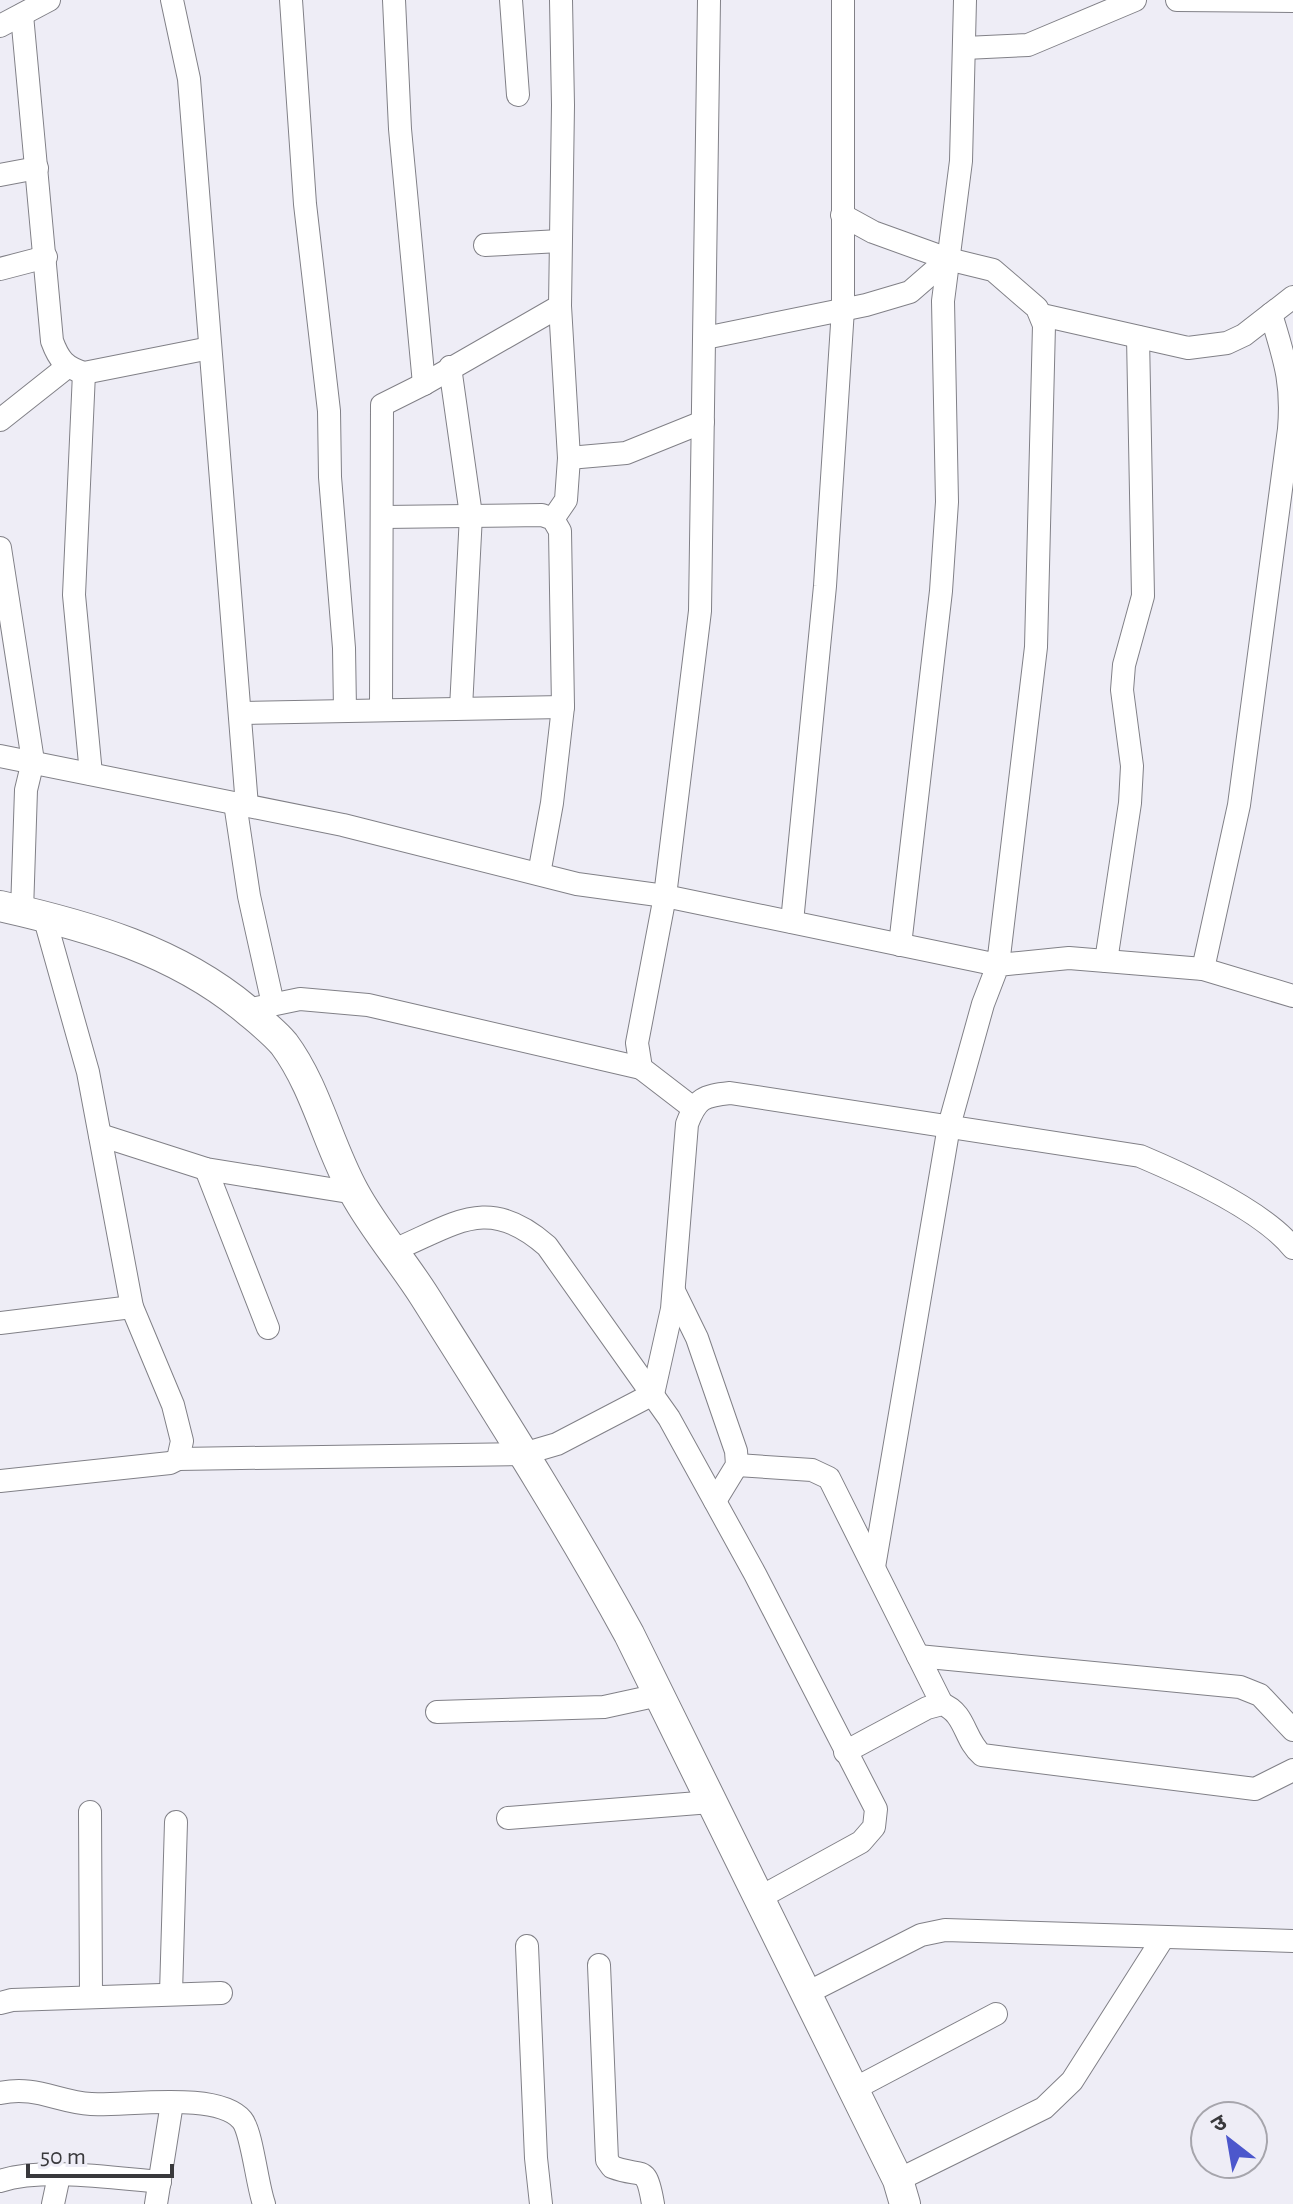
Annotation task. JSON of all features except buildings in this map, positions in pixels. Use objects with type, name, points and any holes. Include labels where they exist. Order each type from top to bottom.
[{"type":"street","points":[[0,26],[49,0]]},
{"type":"street","points":[[172,0],[189,79],[240,713],[241,804],[260,1007],[304,1080],[355,1193],[588,1559],[629,1634],[902,2192],[1044,2108],[1072,2081],[1163,1938]]},
{"type":"street","points":[[291,0],[305,204],[329,411],[330,477],[344,648],[345,710]]},
{"type":"street","points":[[394,0],[400,129],[424,384]]},
{"type":"street","points":[[511,0],[518,95]]},
{"type":"street","points":[[553,519],[566,500],[569,458],[560,306],[561,0]]},
{"type":"street","points":[[641,1068],[637,1043],[665,896],[700,611],[709,0]]},
{"type":"street","points":[[792,922],[825,586],[843,309],[843,0]]},
{"type":"street","points":[[900,945],[941,591],[947,502],[943,301],[961,161],[965,0]]},
{"type":"street","points":[[965,48],[1028,45],[1135,0]]},
{"type":"street","points":[[1188,1],[1293,1]]},
{"type":"street","points":[[22,15],[52,341],[58,356],[75,370]]},
{"type":"street","points":[[0,175],[37,168]]},
{"type":"street","points":[[842,215],[873,232],[948,259],[993,270],[1037,308],[1044,325],[1036,647],[998,965],[983,1004],[949,1126],[874,1567]]},
{"type":"street","points":[[485,245],[560,241]]},
{"type":"street","points":[[0,269],[46,257]]},
{"type":"street","points":[[705,338],[866,305],[910,292],[948,259]]},
{"type":"street","points":[[1042,315],[1188,348],[1227,343],[1244,335],[1293,297]]},
{"type":"street","points":[[381,709],[382,405],[560,306]]},
{"type":"street","points":[[1203,969],[1239,805],[1289,429],[1291,375],[1271,314]]},
{"type":"street","points":[[1106,961],[1130,803],[1132,766],[1122,690],[1124,665],[1143,596],[1138,337]]},
{"type":"street","points":[[0,420],[75,370],[210,348]]},
{"type":"street","points":[[450,367],[471,515],[461,708]]},
{"type":"street","points":[[75,370],[74,595],[91,774]]},
{"type":"street","points":[[569,458],[626,453],[703,422]]},
{"type":"street","points":[[383,517],[542,515],[553,519],[560,531],[563,707],[552,803],[539,874]]},
{"type":"street","points":[[0,548],[33,761],[26,790],[22,911],[88,1072],[132,1307],[173,1405],[182,1441],[178,1459]]},
{"type":"street","points":[[240,713],[563,707]]},
{"type":"street","points":[[0,756],[343,825],[577,884],[665,896],[998,965],[1069,958],[1203,969],[1293,996]]},
{"type":"street","points":[[22,911],[124,939],[186,967],[260,1007],[300,999],[368,1005],[641,1068],[693,1108]]},
{"type":"street","points":[[0,1481],[170,1463],[178,1459],[523,1454],[557,1444],[653,1394],[672,1309],[687,1124],[693,1108],[705,1096],[730,1093],[1140,1156],[1189,1176],[1290,1240]]},
{"type":"street","points":[[100,1135],[206,1169],[355,1193]]},
{"type":"street","points":[[206,1169],[268,1328]]},
{"type":"street","points":[[394,1250],[472,1217],[499,1217],[528,1230],[547,1246],[653,1394],[715,1501],[876,1809],[874,1827],[861,1842],[759,1898]]},
{"type":"street","points":[[673,1290],[697,1338],[736,1451],[737,1465],[715,1501]]},
{"type":"street","points":[[0,1323],[132,1307]]},
{"type":"street","points":[[737,1465],[812,1470],[829,1478],[942,1704],[959,1715],[973,1748],[982,1755],[1255,1789],[1293,1770]]},
{"type":"street","points":[[918,1656],[1240,1687],[1260,1695],[1293,1730]]},
{"type":"street","points":[[437,1712],[604,1707],[659,1695]]},
{"type":"street","points":[[845,1752],[927,1708],[942,1704]]},
{"type":"street","points":[[508,1818],[711,1802]]},
{"type":"street","points":[[90,1812],[91,1996]]},
{"type":"street","points":[[171,1993],[176,1822]]},
{"type":"street","points":[[807,1993],[921,1935],[945,1930],[1293,1941]]},
{"type":"street","points":[[527,1946],[536,2158],[541,2204]]},
{"type":"street","points":[[599,1965],[607,2160],[612,2167],[639,2171],[645,2175],[650,2183],[653,2204]]},
{"type":"street","points":[[0,2003],[91,1996],[221,1993]]},
{"type":"street","points":[[854,2089],[996,2014]]},
{"type":"street","points":[[0,2093],[30,2090],[89,2104],[172,2103],[229,2110],[243,2121],[264,2204]]},
{"type":"street","points":[[0,2181],[12,2177],[59,2176],[158,2193],[172,2103]]},
{"type":"street","points":[[53,2204],[59,2176]]}]
